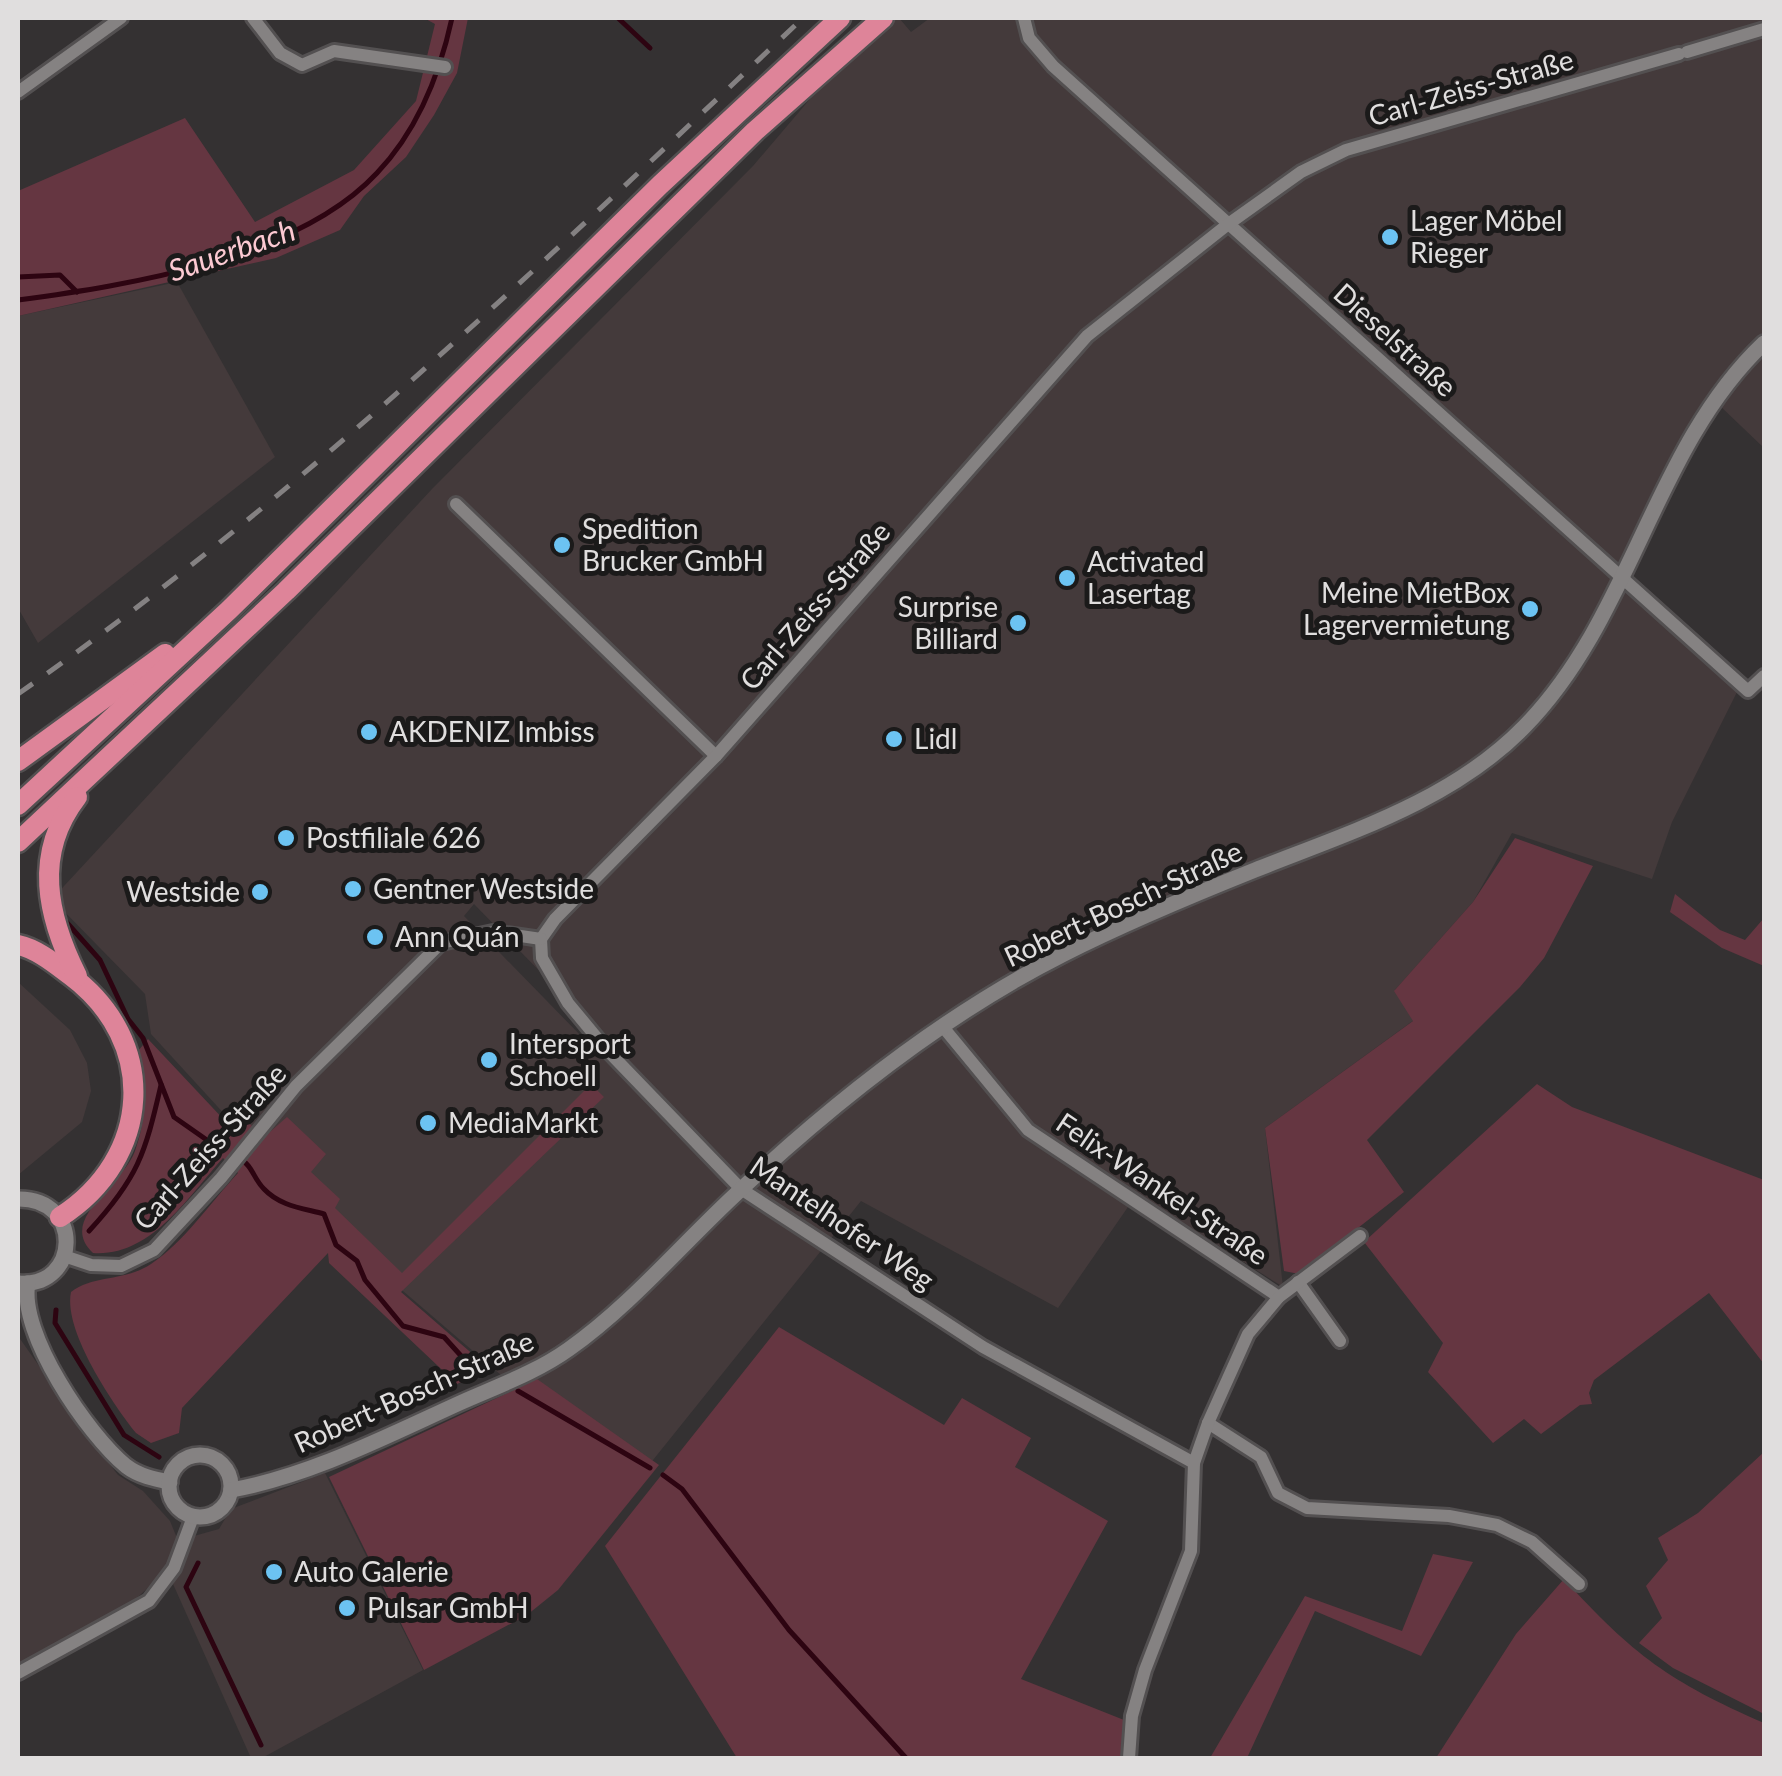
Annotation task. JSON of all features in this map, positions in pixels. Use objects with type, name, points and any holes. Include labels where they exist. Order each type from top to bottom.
[{"type":"highway","points":[[18,805],[229,610],[660,186],[840,18]]},
{"type":"highway","points":[[18,842],[286,591],[755,131],[883,18]]},
{"type":"highway","points":[[18,760],[229,610]]},
{"type":"highway","points":[[80,982],[52,916],[48,874],[52,844],[69,808],[114,751]]},
{"type":"highway","points":[[18,945],[80,982],[102,1005],[124,1045],[134,1080],[129,1139],[116,1162],[89,1194],[60,1217]]},
{"type":"street","points":[[18,92],[121,18]]},
{"type":"street","points":[[253,18],[280,53],[302,65],[334,50],[439,65]]},
{"type":"street","name":"Dieselstraße","points":[[1024,18],[1029,38],[1052,66],[1748,691],[1764,676]]},
{"type":"street","name":"Carl-Zeiss-Straße","points":[[64,1256],[91,1265],[121,1266],[154,1250],[221,1178],[296,1086],[440,943],[493,932],[541,940],[555,919],[716,756],[1087,336],[1227,225],[1301,172],[1346,150],[1764,30]]},
{"type":"street","name":"Robert-Bosch-Straße","points":[[194,1517],[218,1512],[231,1490],[261,1484],[396,1432],[548,1362],[597,1326],[741,1190],[942,1027],[1064,954],[1250,872],[1379,822],[1459,779],[1524,727],[1590,642],[1698,423],[1732,374],[1764,343]]},
{"type":"street","points":[[456,504],[716,756]]},
{"type":"street","name":"Mantelhofer Weg","points":[[541,940],[542,958],[568,1003],[607,1050],[741,1190],[983,1347],[1194,1463]]},
{"type":"street","name":"Felix-Wankel-Straße","points":[[942,1027],[1028,1130],[1280,1297]]},
{"type":"street","points":[[18,1199],[43,1202],[60,1217],[66,1230],[64,1256],[50,1275],[22,1283],[36,1339],[95,1432],[130,1469],[170,1482]]},
{"type":"street","points":[[1129,1758],[1132,1716],[1192,1550],[1194,1463],[1208,1424],[1248,1334],[1280,1297],[1360,1236]]},
{"type":"street","points":[[1298,1282],[1340,1342]]},
{"type":"street","points":[[1208,1424],[1261,1457],[1278,1493],[1307,1508],[1449,1516],[1496,1525],[1532,1542],[1579,1584]]},
{"type":"street","points":[[18,1673],[149,1601],[174,1568],[194,1517],[178,1508],[170,1482],[180,1464],[199,1456],[219,1462],[226,1469],[231,1490]]},
{"type":"shaded area","points":[[424,18],[468,18],[457,73],[406,157],[364,196],[340,230],[276,258],[18,316],[18,191],[185,118],[255,222],[354,170],[416,101],[435,24]]},
{"type":"shaded area","points":[[893,18],[899,18],[911,32],[930,18],[1764,18],[1764,448],[1718,404],[1701,423],[1625,583],[1738,690],[1672,822],[1652,879],[1512,833],[1473,902],[1395,990],[1414,1020],[1265,1128],[1283,1287],[1137,1194],[1058,1308],[861,1201],[649,1465],[535,1383],[501,1375],[403,1291],[228,1118],[151,1034],[145,994],[52,899],[432,489],[753,166],[827,79]],"holes":[[[474,904],[635,1069],[624,1080],[464,916]]]},
{"type":"shaded area","points":[[177,282],[275,457],[38,643],[18,608],[18,316]]},
{"type":"shaded area","points":[[1515,838],[1593,866],[1544,958],[1520,987],[1367,1140],[1404,1192],[1299,1274],[1284,1271],[1265,1128],[1413,1021],[1394,991],[1473,902]]},
{"type":"shaded area","points":[[1675,894],[1720,930],[1745,940],[1764,918],[1764,966],[1722,948],[1670,912]]},
{"type":"shaded area","points":[[18,982],[70,1030],[87,1063],[91,1091],[82,1122],[18,1175]]},
{"type":"shaded area","points":[[148,1039],[227,1123],[240,1113],[263,1138],[287,1117],[326,1154],[311,1172],[340,1199],[335,1208],[402,1273],[591,1084],[604,1097],[401,1292],[491,1370],[457,1384],[329,1263],[328,1253],[182,1408],[179,1433],[151,1443],[136,1433],[91,1366],[74,1326],[71,1292],[151,1264],[185,1234],[238,1173],[223,1158],[167,1222],[133,1245],[114,1252],[93,1253],[84,1240],[82,1228],[87,1216],[135,1151],[144,1101],[138,1051]]},
{"type":"shaded area","points":[[1537,1084],[1572,1107],[1764,1180],[1764,1364],[1709,1293],[1594,1380],[1589,1393],[1592,1404],[1580,1405],[1541,1434],[1524,1419],[1493,1443],[1428,1372],[1443,1343],[1364,1242]]},
{"type":"shaded area","points":[[779,1327],[944,1425],[962,1398],[1031,1438],[1015,1467],[1108,1521],[1021,1679],[1124,1720],[1124,1758],[737,1758],[605,1546]]},
{"type":"shaded area","points":[[18,1336],[96,1447],[118,1475],[143,1491],[170,1521],[179,1543],[168,1569],[126,1608],[18,1664]]},
{"type":"shaded area","points":[[537,1379],[659,1465],[558,1590],[527,1615],[424,1670],[329,1477]]},
{"type":"shaded area","points":[[1764,1452],[1764,1714],[1673,1668],[1639,1643],[1662,1618],[1646,1586],[1668,1560],[1658,1538],[1698,1513]]},
{"type":"shaded area","points":[[325,1473],[423,1670],[262,1758],[251,1758],[173,1584],[194,1536],[219,1529],[231,1509]]},
{"type":"shaded area","points":[[1433,1554],[1473,1562],[1421,1656],[1315,1611],[1247,1758],[1210,1758],[1305,1596],[1402,1631]]},
{"type":"shaded area","points":[[1564,1579],[1611,1628],[1655,1664],[1703,1694],[1764,1723],[1764,1758],[1436,1758],[1516,1634]]},
{"type":"waterway","name":"Sauerbach","points":[[18,300],[110,286],[209,263],[303,227],[343,203],[377,173],[404,139],[434,80],[452,18]]},
{"type":"waterway","points":[[618,18],[650,48]]},
{"type":"waterway","points":[[18,277],[60,275],[77,292]]},
{"type":"waterway","points":[[61,916],[100,960],[128,1019],[143,1038],[174,1117],[214,1145]]},
{"type":"waterway","points":[[89,1231],[119,1196],[137,1164],[161,1085]]},
{"type":"waterway","points":[[239,1158],[277,1199],[324,1214],[336,1245],[357,1261],[365,1280],[403,1326],[444,1337],[472,1368]]},
{"type":"waterway","points":[[56,1310],[55,1323],[124,1435],[159,1457]]},
{"type":"waterway","points":[[518,1391],[650,1468]]},
{"type":"waterway","points":[[663,1475],[682,1489],[789,1630],[906,1758]]},
{"type":"waterway","points":[[198,1563],[186,1587],[261,1745]]},
{"type":"railway","points":[[18,694],[123,618],[325,456],[519,284],[803,18]]},
{"type":"place","name":"Lager Möbel Rieger","points":[[1390,237]]},
{"type":"place","name":"Spedition Brucker GmbH","points":[[562,545]]},
{"type":"place","name":"Activated Lasertag","points":[[1067,578]]},
{"type":"place","name":"Meine MietBox Lagervermietung","points":[[1530,609]]},
{"type":"place","name":"Surprise Billiard","points":[[1018,623]]},
{"type":"place","name":"AKDENIZ Imbiss","points":[[369,732]]},
{"type":"place","name":"Lidl","points":[[894,739]]},
{"type":"place","name":"Postfiliale 626","points":[[286,838]]},
{"type":"place","name":"Gentner Westside","points":[[353,889]]},
{"type":"place","name":"Westside","points":[[260,892]]},
{"type":"place","name":"Ann Quán","points":[[375,937]]},
{"type":"place","name":"Intersport Schoell","points":[[489,1060]]},
{"type":"place","name":"MediaMarkt","points":[[428,1123]]},
{"type":"place","name":"Auto Galerie","points":[[274,1572]]},
{"type":"place","name":"Pulsar GmbH","points":[[347,1608]]}]
